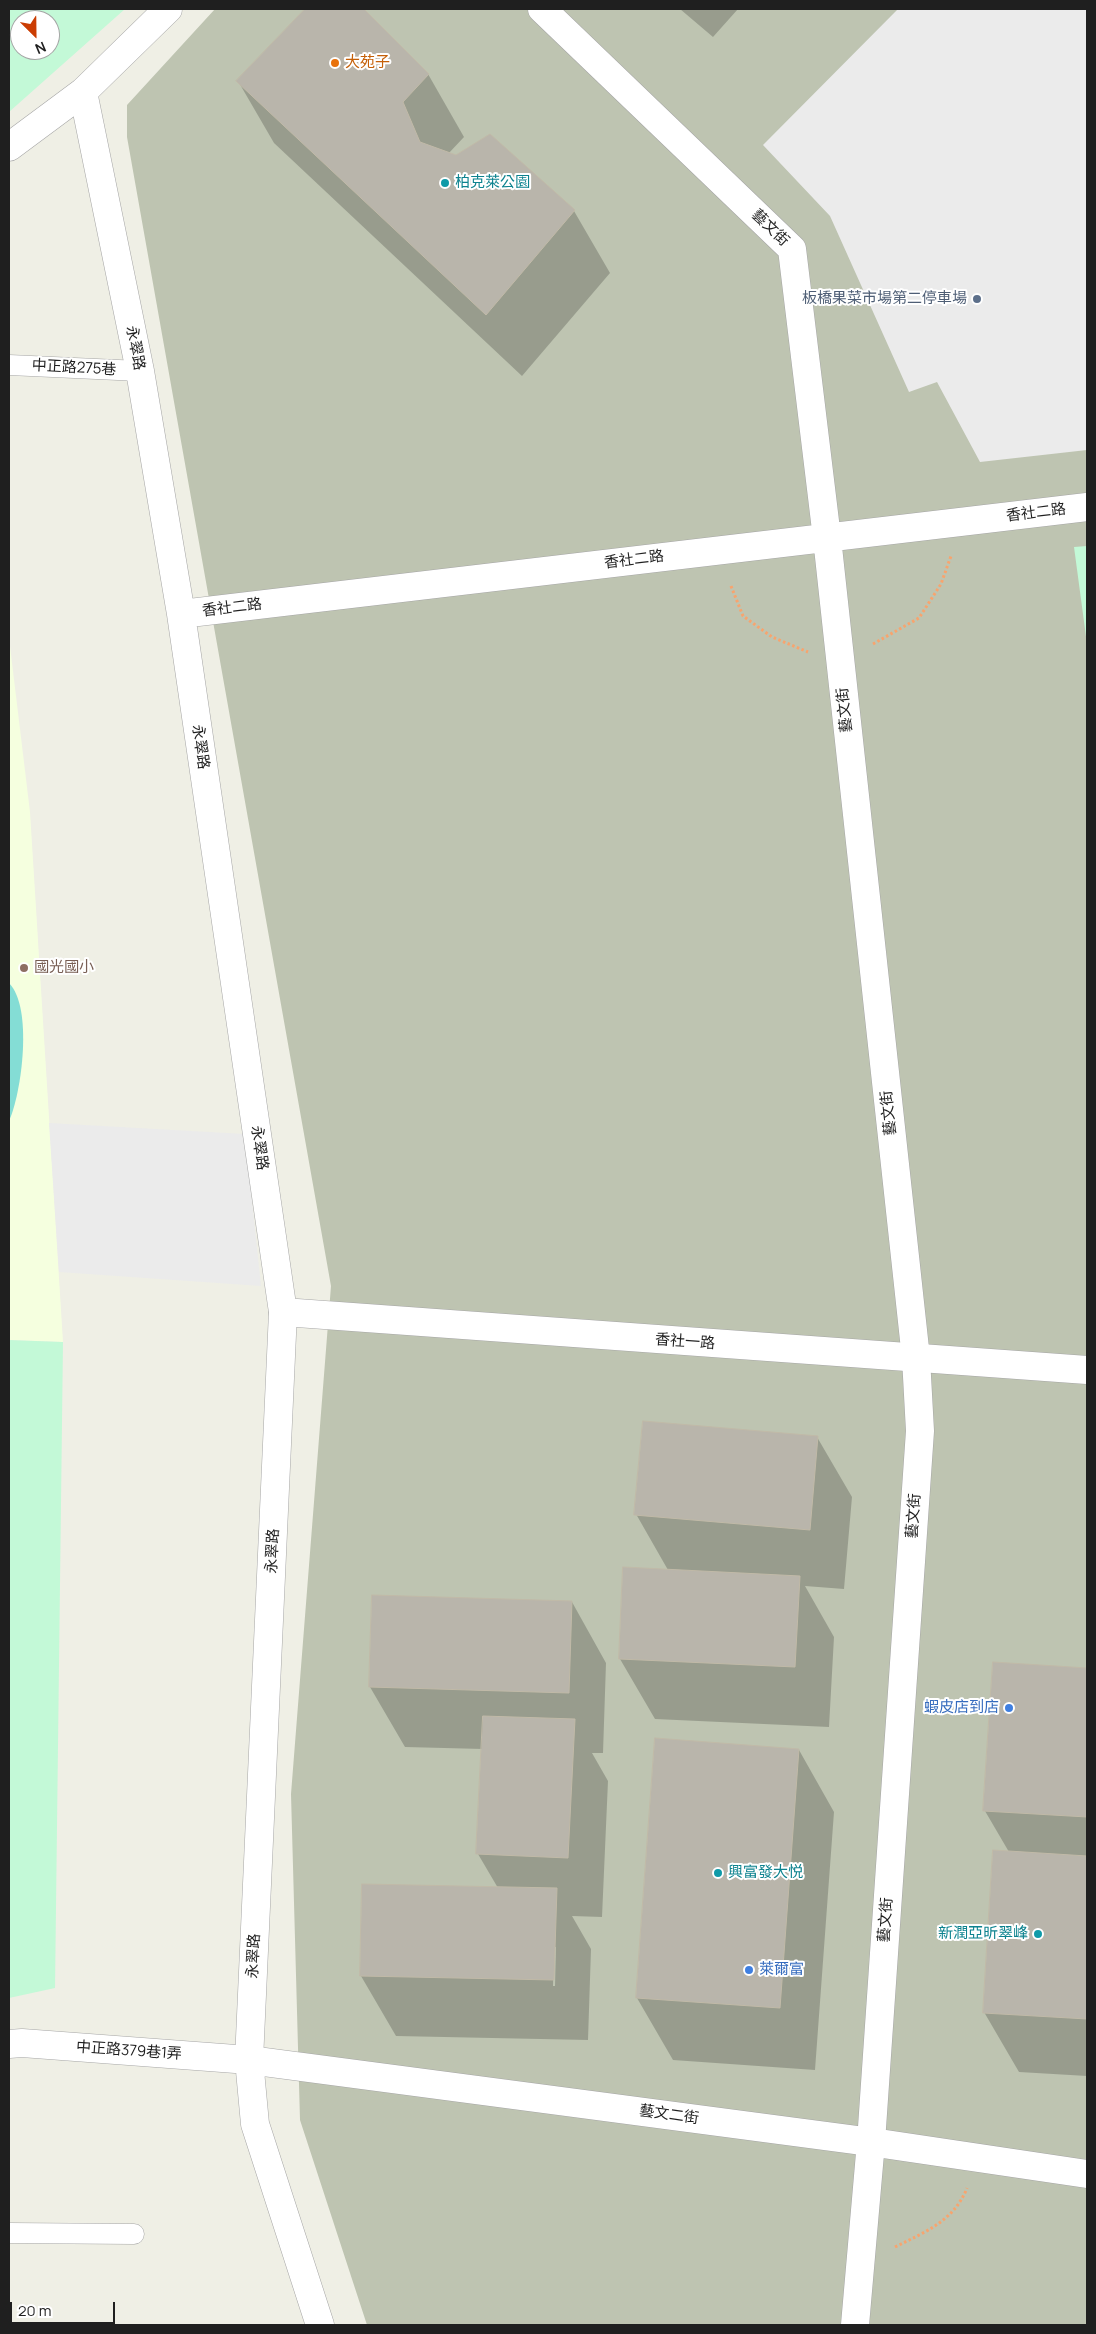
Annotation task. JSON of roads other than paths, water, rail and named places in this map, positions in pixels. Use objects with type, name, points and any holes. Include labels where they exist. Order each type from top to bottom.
[{"type":"street","points":[[9,146],[83,92],[168,9]]},
{"type":"street","name":"藝文街","points":[[542,9],[792,249],[826,538],[916,1358],[920,1431],[870,2142],[855,2325]]},
{"type":"street","name":"永翠路","points":[[83,92],[140,371],[181,614],[283,1312],[249,2060],[255,2124],[320,2325]]},
{"type":"street","name":"香社二路","points":[[181,614],[1087,507]]},
{"type":"street","name":"香社一路","points":[[283,1312],[1087,1370]]},
{"type":"street","name":"中正路379巷1弄","points":[[9,2044],[22,2043],[249,2060]]},
{"type":"street","name":"藝文二街","points":[[249,2060],[870,2142],[1087,2174]]},
{"type":"lane","name":"中正路275巷","points":[[9,365],[140,371]]},
{"type":"lane","points":[[9,2233],[134,2234]]},
{"type":"place","name":"大苑子","points":[[335,63]]},
{"type":"place","name":"柏克萊公園","points":[[445,183]]},
{"type":"place","name":"板橋果菜市場第二停車場","points":[[977,299]]},
{"type":"place","name":"國光國小","points":[[24,968]]},
{"type":"place","name":"蝦皮店到店","points":[[1009,1708]]},
{"type":"place","name":"興富發大悦","points":[[718,1873]]},
{"type":"place","name":"新潤亞昕翠峰","points":[[1038,1934]]},
{"type":"place","name":"萊爾富","points":[[749,1970]]}]
